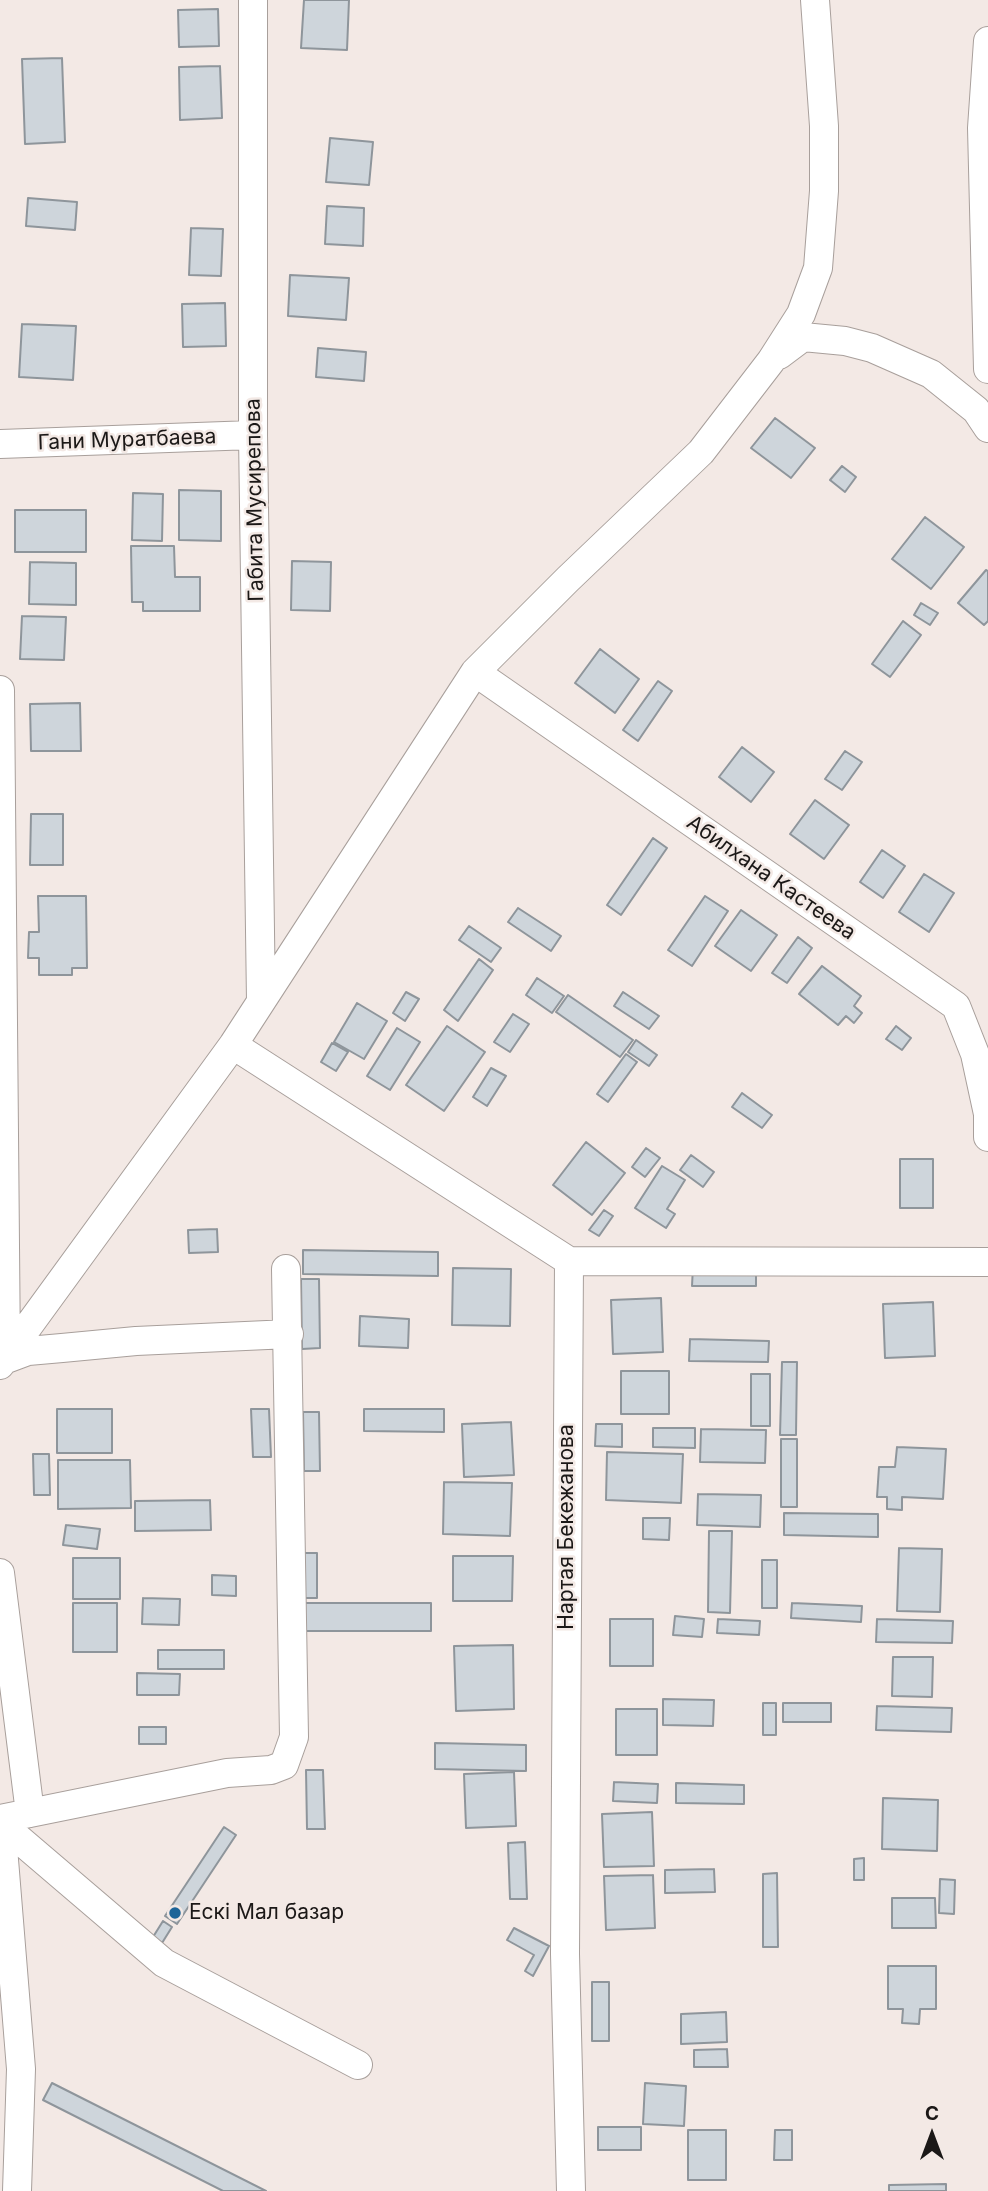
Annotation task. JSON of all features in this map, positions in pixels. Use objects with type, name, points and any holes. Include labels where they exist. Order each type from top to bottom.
[{"type":"street","name":"Габита Мусирепова","points":[[253,0],[253,435],[261,1001]]},
{"type":"street","points":[[3,1360],[233,1045],[475,672],[701,452],[771,360],[801,314],[818,268],[824,191],[824,126],[814,0]]},
{"type":"street","points":[[988,41],[982,128],[988,369]]},
{"type":"street","points":[[771,360],[803,337],[845,341],[872,348],[931,374],[976,410],[988,428]]},
{"type":"street","name":"Гани Муратбаева","points":[[0,444],[253,435]]},
{"type":"street","name":"Абилхана Кастеева","points":[[475,672],[956,1006],[975,1054],[988,1114],[988,1137]]},
{"type":"street","points":[[0,690],[3,1360]]},
{"type":"street","points":[[233,1045],[569,1261],[988,1262]]},
{"type":"street","name":"Нартая Бекежанова","points":[[569,1261],[565,1954],[570,2191]]},
{"type":"street","points":[[0,1822],[30,1813],[226,1773],[271,1770],[284,1765],[294,1737],[286,1269]]},
{"type":"street","points":[[3,1360],[28,1351],[136,1341],[289,1334]]},
{"type":"street","points":[[0,1573],[30,1813]]},
{"type":"street","points":[[0,1822],[164,1963],[358,2065]]},
{"type":"street","points":[[0,1822],[21,2069],[17,2191]]},
{"type":"building","points":[[304,0],[349,0],[347,50],[301,48]]},
{"type":"building","points":[[218,9],[219,46],[179,47],[178,10]]},
{"type":"building","points":[[62,58],[65,142],[25,144],[22,59]]},
{"type":"building","points":[[220,66],[222,118],[180,120],[179,67]]},
{"type":"building","points":[[330,138],[373,142],[369,185],[326,182]]},
{"type":"building","points":[[28,198],[77,202],[75,230],[26,226]]},
{"type":"building","points":[[327,206],[364,208],[363,246],[325,244]]},
{"type":"building","points":[[191,228],[223,229],[221,276],[189,275]]},
{"type":"building","points":[[290,275],[349,278],[346,320],[288,316]]},
{"type":"building","points":[[225,303],[226,346],[183,347],[182,304]]},
{"type":"building","points":[[22,324],[76,326],[73,380],[19,377]]},
{"type":"building","points":[[318,348],[366,352],[364,381],[316,377]]},
{"type":"building","points":[[775,418],[815,448],[791,478],[751,448]]},
{"type":"building","points":[[842,466],[856,477],[845,492],[830,480]]},
{"type":"building","points":[[179,490],[221,491],[221,541],[179,540]]},
{"type":"building","points":[[133,493],[163,494],[162,541],[132,540]]},
{"type":"building","points":[[15,510],[86,510],[86,552],[15,552]]},
{"type":"building","points":[[925,517],[964,547],[931,589],[892,559]]},
{"type":"building","points":[[131,546],[174,546],[175,577],[200,577],[200,611],[143,611],[143,602],[132,602]]},
{"type":"building","points":[[292,561],[331,562],[330,611],[291,610]]},
{"type":"building","points":[[30,562],[76,563],[76,605],[29,604]]},
{"type":"building","points":[[986,570],[988,621],[984,625],[958,603]]},
{"type":"building","points":[[921,603],[938,613],[930,625],[914,615]]},
{"type":"building","points":[[22,616],[66,617],[64,660],[20,659]]},
{"type":"building","points":[[903,621],[921,635],[890,677],[872,664]]},
{"type":"building","points":[[600,649],[639,679],[615,713],[575,683]]},
{"type":"building","points":[[658,681],[672,691],[638,741],[623,730]]},
{"type":"building","points":[[80,703],[81,751],[31,751],[30,704]]},
{"type":"building","points":[[742,747],[774,772],[751,802],[719,777]]},
{"type":"building","points":[[845,751],[862,762],[842,790],[825,779]]},
{"type":"building","points":[[815,800],[849,825],[824,859],[790,834]]},
{"type":"building","points":[[31,814],[63,814],[63,865],[30,865]]},
{"type":"building","points":[[653,838],[667,848],[621,915],[607,905]]},
{"type":"building","points":[[882,850],[905,866],[883,898],[860,882]]},
{"type":"building","points":[[924,874],[954,893],[929,932],[899,912]]},
{"type":"building","points":[[38,896],[86,896],[87,968],[72,968],[72,975],[39,975],[39,958],[28,958],[29,932],[39,932]]},
{"type":"building","points":[[705,896],[728,911],[692,966],[668,950]]},
{"type":"building","points":[[518,908],[561,936],[551,951],[508,922]]},
{"type":"building","points":[[741,910],[777,935],[751,971],[715,946]]},
{"type":"building","points":[[469,926],[501,948],[491,962],[459,940]]},
{"type":"building","points":[[798,937],[812,948],[787,983],[772,973]]},
{"type":"building","points":[[479,959],[493,970],[458,1021],[444,1010]]},
{"type":"building","points":[[822,966],[861,996],[854,1006],[862,1013],[854,1023],[846,1016],[838,1025],[799,994]]},
{"type":"building","points":[[537,978],[564,996],[552,1013],[526,995]]},
{"type":"building","points":[[406,992],[419,999],[405,1021],[393,1013]]},
{"type":"building","points":[[623,992],[659,1016],[649,1029],[614,1006]]},
{"type":"building","points":[[568,995],[633,1040],[620,1057],[556,1012]]},
{"type":"building","points":[[357,1003],[387,1021],[364,1059],[334,1042]]},
{"type":"building","points":[[513,1014],[529,1024],[510,1052],[494,1042]]},
{"type":"building","points":[[447,1026],[485,1052],[444,1111],[406,1085]]},
{"type":"building","points":[[896,1026],[911,1038],[902,1050],[886,1039]]},
{"type":"building","points":[[397,1028],[420,1042],[390,1090],[367,1076]]},
{"type":"building","points":[[636,1040],[657,1055],[649,1066],[628,1052]]},
{"type":"building","points":[[332,1043],[348,1052],[336,1071],[321,1062]]},
{"type":"building","points":[[626,1054],[637,1062],[608,1102],[597,1094]]},
{"type":"building","points":[[491,1068],[506,1076],[487,1106],[473,1097]]},
{"type":"building","points":[[742,1093],[772,1115],[762,1128],[732,1107]]},
{"type":"building","points":[[586,1142],[625,1173],[592,1215],[553,1185]]},
{"type":"building","points":[[646,1148],[660,1158],[645,1177],[632,1167]]},
{"type":"building","points":[[691,1155],[714,1172],[703,1187],[680,1170]]},
{"type":"building","points":[[900,1159],[933,1159],[933,1208],[900,1208]]},
{"type":"building","points":[[662,1166],[685,1180],[667,1209],[675,1214],[666,1228],[635,1208]]},
{"type":"building","points":[[604,1210],[613,1216],[599,1236],[589,1230]]},
{"type":"building","points":[[217,1229],[218,1252],[189,1253],[188,1230]]},
{"type":"building","points":[[303,1250],[438,1252],[438,1276],[303,1274]]},
{"type":"building","points":[[693,1266],[756,1266],[756,1286],[692,1286]]},
{"type":"building","points":[[453,1268],[511,1269],[510,1326],[452,1325]]},
{"type":"building","points":[[301,1279],[319,1279],[320,1348],[302,1349]]},
{"type":"building","points":[[661,1298],[663,1352],[613,1354],[611,1300]]},
{"type":"building","points":[[933,1302],[935,1356],[885,1358],[883,1304]]},
{"type":"building","points":[[360,1316],[409,1319],[408,1348],[359,1346]]},
{"type":"building","points":[[690,1339],[769,1341],[768,1362],[689,1361]]},
{"type":"building","points":[[782,1362],[797,1362],[796,1435],[780,1435]]},
{"type":"building","points":[[621,1371],[669,1371],[669,1414],[621,1414]]},
{"type":"building","points":[[751,1374],[770,1374],[770,1426],[751,1426]]},
{"type":"building","points":[[57,1409],[112,1409],[112,1453],[57,1453]]},
{"type":"building","points":[[251,1409],[269,1409],[271,1457],[253,1457]]},
{"type":"building","points":[[364,1409],[444,1409],[444,1432],[364,1431]]},
{"type":"building","points":[[303,1412],[319,1412],[320,1471],[304,1471]]},
{"type":"building","points":[[511,1422],[514,1475],[464,1477],[462,1424]]},
{"type":"building","points":[[596,1424],[622,1424],[622,1447],[595,1446]]},
{"type":"building","points":[[653,1428],[695,1428],[695,1448],[653,1447]]},
{"type":"building","points":[[701,1429],[766,1430],[765,1463],[700,1462]]},
{"type":"building","points":[[781,1439],[797,1439],[797,1507],[781,1507]]},
{"type":"building","points":[[897,1447],[946,1449],[943,1499],[902,1497],[902,1510],[887,1509],[887,1497],[877,1497],[879,1467],[895,1467]]},
{"type":"building","points":[[607,1452],[683,1454],[681,1503],[606,1500]]},
{"type":"building","points":[[33,1454],[49,1454],[50,1495],[34,1495]]},
{"type":"building","points":[[58,1460],[130,1460],[131,1508],[58,1509]]},
{"type":"building","points":[[444,1482],[512,1483],[510,1536],[443,1534]]},
{"type":"building","points":[[698,1494],[761,1495],[760,1527],[697,1525]]},
{"type":"building","points":[[210,1500],[211,1530],[135,1531],[135,1501]]},
{"type":"building","points":[[784,1513],[878,1514],[878,1537],[784,1535]]},
{"type":"building","points":[[643,1518],[670,1518],[669,1540],[643,1539]]},
{"type":"building","points":[[66,1525],[100,1529],[97,1549],[63,1545]]},
{"type":"building","points":[[709,1531],[732,1531],[730,1613],[708,1612]]},
{"type":"building","points":[[899,1548],[942,1549],[940,1612],[897,1611]]},
{"type":"building","points":[[299,1553],[317,1553],[317,1598],[300,1598]]},
{"type":"building","points":[[453,1556],[513,1556],[512,1601],[453,1601]]},
{"type":"building","points":[[73,1558],[120,1558],[120,1599],[73,1599]]},
{"type":"building","points":[[762,1560],[777,1560],[777,1608],[762,1608]]},
{"type":"building","points":[[212,1575],[236,1576],[236,1596],[212,1595]]},
{"type":"building","points":[[143,1598],[180,1599],[179,1625],[142,1624]]},
{"type":"building","points":[[73,1603],[117,1603],[117,1652],[73,1652]]},
{"type":"building","points":[[301,1603],[431,1603],[431,1631],[301,1631]]},
{"type":"building","points":[[792,1603],[862,1606],[861,1622],[791,1618]]},
{"type":"building","points":[[675,1616],[704,1619],[702,1637],[673,1635]]},
{"type":"building","points":[[610,1619],[653,1619],[653,1666],[610,1666]]},
{"type":"building","points":[[718,1619],[760,1621],[759,1635],[717,1633]]},
{"type":"building","points":[[877,1619],[953,1621],[952,1643],[876,1642]]},
{"type":"building","points":[[513,1645],[514,1709],[456,1711],[454,1646]]},
{"type":"building","points":[[158,1650],[224,1650],[224,1669],[158,1669]]},
{"type":"building","points":[[893,1657],[933,1657],[932,1697],[892,1696]]},
{"type":"building","points":[[137,1673],[180,1674],[179,1695],[137,1695]]},
{"type":"building","points":[[663,1699],[714,1700],[713,1726],[663,1725]]},
{"type":"building","points":[[763,1703],[776,1703],[776,1735],[763,1735]]},
{"type":"building","points":[[783,1703],[831,1703],[831,1722],[783,1722]]},
{"type":"building","points":[[877,1706],[952,1708],[951,1732],[876,1730]]},
{"type":"building","points":[[616,1709],[657,1709],[657,1755],[616,1755]]},
{"type":"building","points":[[139,1727],[166,1727],[166,1744],[139,1744]]},
{"type":"building","points":[[435,1743],[526,1745],[526,1771],[435,1769]]},
{"type":"building","points":[[306,1770],[323,1770],[325,1829],[307,1829]]},
{"type":"building","points":[[514,1772],[516,1826],[466,1828],[464,1774]]},
{"type":"building","points":[[614,1782],[658,1784],[657,1803],[613,1801]]},
{"type":"building","points":[[676,1783],[744,1785],[744,1804],[676,1803]]},
{"type":"building","points":[[883,1798],[938,1800],[937,1851],[882,1849]]},
{"type":"building","points":[[652,1812],[654,1866],[604,1867],[602,1814]]},
{"type":"building","points":[[224,1827],[236,1835],[177,1924],[165,1916]]},
{"type":"building","points":[[525,1842],[527,1899],[510,1899],[508,1843]]},
{"type":"building","points":[[864,1858],[864,1880],[854,1880],[854,1859]]},
{"type":"building","points":[[714,1869],[715,1892],[665,1893],[665,1870]]},
{"type":"building","points":[[777,1873],[778,1947],[763,1947],[763,1874]]},
{"type":"building","points":[[653,1875],[655,1928],[606,1930],[604,1876]]},
{"type":"building","points":[[940,1879],[955,1880],[954,1914],[939,1913]]},
{"type":"building","points":[[892,1898],[935,1898],[936,1928],[892,1928]]},
{"type":"building","points":[[163,1921],[172,1927],[162,1943],[153,1937]]},
{"type":"building","points":[[514,1928],[549,1946],[533,1976],[525,1971],[534,1955],[507,1940]]},
{"type":"building","points":[[888,1966],[936,1966],[936,2009],[920,2009],[919,2024],[902,2023],[903,2009],[888,2009]]},
{"type":"building","points":[[592,1982],[609,1982],[609,2041],[592,2041]]},
{"type":"building","points":[[726,2012],[727,2042],[681,2044],[681,2014]]},
{"type":"building","points":[[727,2049],[728,2067],[694,2067],[694,2050]]},
{"type":"building","points":[[52,2083],[266,2191],[223,2191],[43,2100]]},
{"type":"building","points":[[645,2083],[686,2086],[684,2126],[643,2124]]},
{"type":"building","points":[[598,2127],[641,2127],[641,2150],[598,2150]]},
{"type":"building","points":[[688,2130],[726,2130],[726,2180],[688,2180]]},
{"type":"building","points":[[775,2130],[792,2130],[792,2160],[774,2160]]},
{"type":"building","points":[[946,2184],[946,2191],[889,2191],[889,2185]]},
{"type":"place","name":"Ескі Мал базар","points":[[175,1913]]}]
